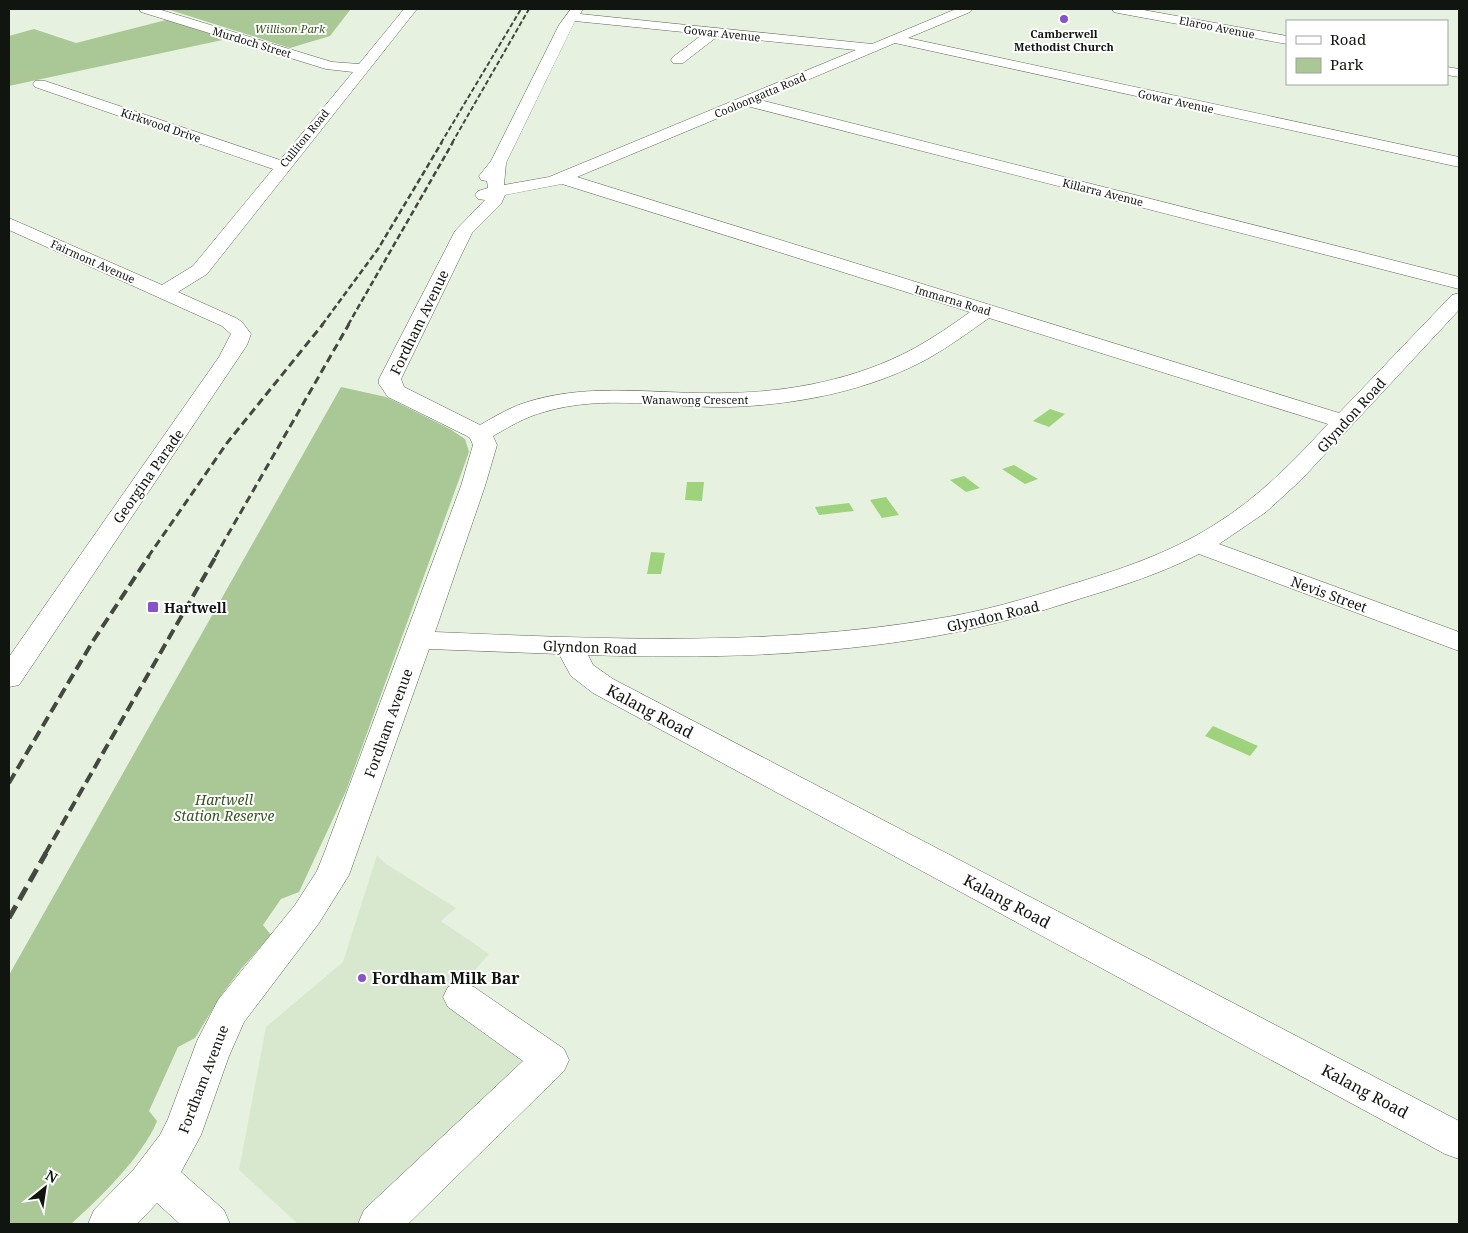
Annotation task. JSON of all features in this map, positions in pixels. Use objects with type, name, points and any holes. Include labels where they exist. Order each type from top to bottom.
[{"type":"street","name":"Murdoch Street","points":[[145,9],[331,66],[361,68]]},
{"type":"street","name":"Culliton Road","points":[[171,295],[185,294],[195,282],[200,270],[283,165],[411,9]]},
{"type":"street","name":"Cooloongatta Road","points":[[492,195],[527,195],[558,180],[966,9]]},
{"type":"street","name":"Elaroo Avenue","points":[[1118,9],[1286,40]]},
{"type":"street","name":"Gowar Avenue","points":[[574,13],[715,32],[873,48]]},
{"type":"street","points":[[492,195],[498,163],[574,13]]},
{"type":"street","points":[[678,60],[715,32]]},
{"type":"street","name":"Gowar Avenue","points":[[893,39],[1459,162]]},
{"type":"street","name":"Kirkwood Drive","points":[[40,84],[274,164],[283,165]]},
{"type":"street","name":"Killarra Avenue","points":[[746,101],[1459,283]]},
{"type":"street","name":"Immarna Road","points":[[558,180],[986,310],[1344,422]]},
{"type":"street","name":"Fordham Avenue","points":[[109,1224],[156,1175],[180,1136],[222,1026],[231,1011],[307,914],[332,875],[346,841],[485,445],[480,434],[396,392],[390,384],[390,379],[464,231],[492,195]]},
{"type":"street","name":"Fairmont Avenue","points":[[9,223],[171,295]]},
{"type":"street","name":"Georgina Parade","points":[[9,678],[237,345],[241,334],[235,326],[171,295]]},
{"type":"street","name":"Glyndon Road","points":[[417,640],[663,649],[743,648],[849,641],[925,631],[1046,603],[1129,574],[1198,545],[1256,507],[1315,454],[1459,299]]},
{"type":"street","name":"Wanawong Crescent","points":[[480,434],[528,409],[567,400],[730,400],[788,394],[841,384],[882,372],[920,354],[986,310]]},
{"type":"street","name":"Nevis Street","points":[[1198,545],[1459,642]]},
{"type":"street","name":"Kalang Road","points":[[569,646],[581,670],[603,686],[1459,1141]]},
{"type":"street","points":[[379,1224],[550,1060],[462,997]]},
{"type":"street","points":[[156,1175],[210,1224]]},
{"type":"shaded area","points":[[1050,409],[1065,414],[1049,427],[1033,421]]},
{"type":"shaded area","points":[[1014,465],[1038,479],[1025,484],[1002,469]]},
{"type":"shaded area","points":[[964,476],[980,488],[966,492],[950,480]]},
{"type":"shaded area","points":[[687,482],[704,482],[702,501],[685,500]]},
{"type":"shaded area","points":[[886,497],[899,515],[882,518],[870,500]]},
{"type":"shaded area","points":[[849,503],[854,511],[819,515],[815,507]]},
{"type":"shaded area","points":[[651,552],[665,553],[661,574],[647,574]]},
{"type":"shaded area","points":[[1213,726],[1258,746],[1250,756],[1205,736]]},
{"type":"shaded area","points":[[377,855],[386,864],[456,908],[441,921],[489,954],[462,985],[567,1060],[395,1224],[298,1224],[239,1170],[266,1027],[343,962]]},
{"type":"green space","name":"Willison Park","points":[[167,9],[358,9],[350,10],[330,36],[290,48]]},
{"type":"green space","points":[[170,19],[227,39],[9,86],[9,36],[34,29],[76,43]]},
{"type":"green space","name":"Hartwell Station Reserve","points":[[341,387],[386,397],[450,429],[465,439],[469,452],[346,791],[299,892],[281,899],[263,925],[271,935],[222,994],[195,1038],[178,1047],[149,1111],[157,1121],[142,1148],[107,1190],[71,1224],[9,1224],[9,975]]},
{"type":"railway","points":[[441,143],[521,9]]},
{"type":"railway","points":[[452,143],[529,9]]},
{"type":"railway","points":[[322,325],[378,249],[442,142]]},
{"type":"railway","points":[[348,325],[453,142]]},
{"type":"railway","points":[[148,557],[227,443],[323,324]]},
{"type":"railway","points":[[215,557],[349,324]]},
{"type":"railway","points":[[9,783],[93,641],[149,556]]},
{"type":"railway","points":[[45,854],[216,556]]},
{"type":"railway","points":[[9,918],[46,853]]},
{"type":"place","name":"Camberwell Methodist Church","points":[[1064,19]]},
{"type":"place","name":"Hartwell","points":[[153,607]]},
{"type":"place","name":"Fordham Milk Bar","points":[[362,978]]}]
